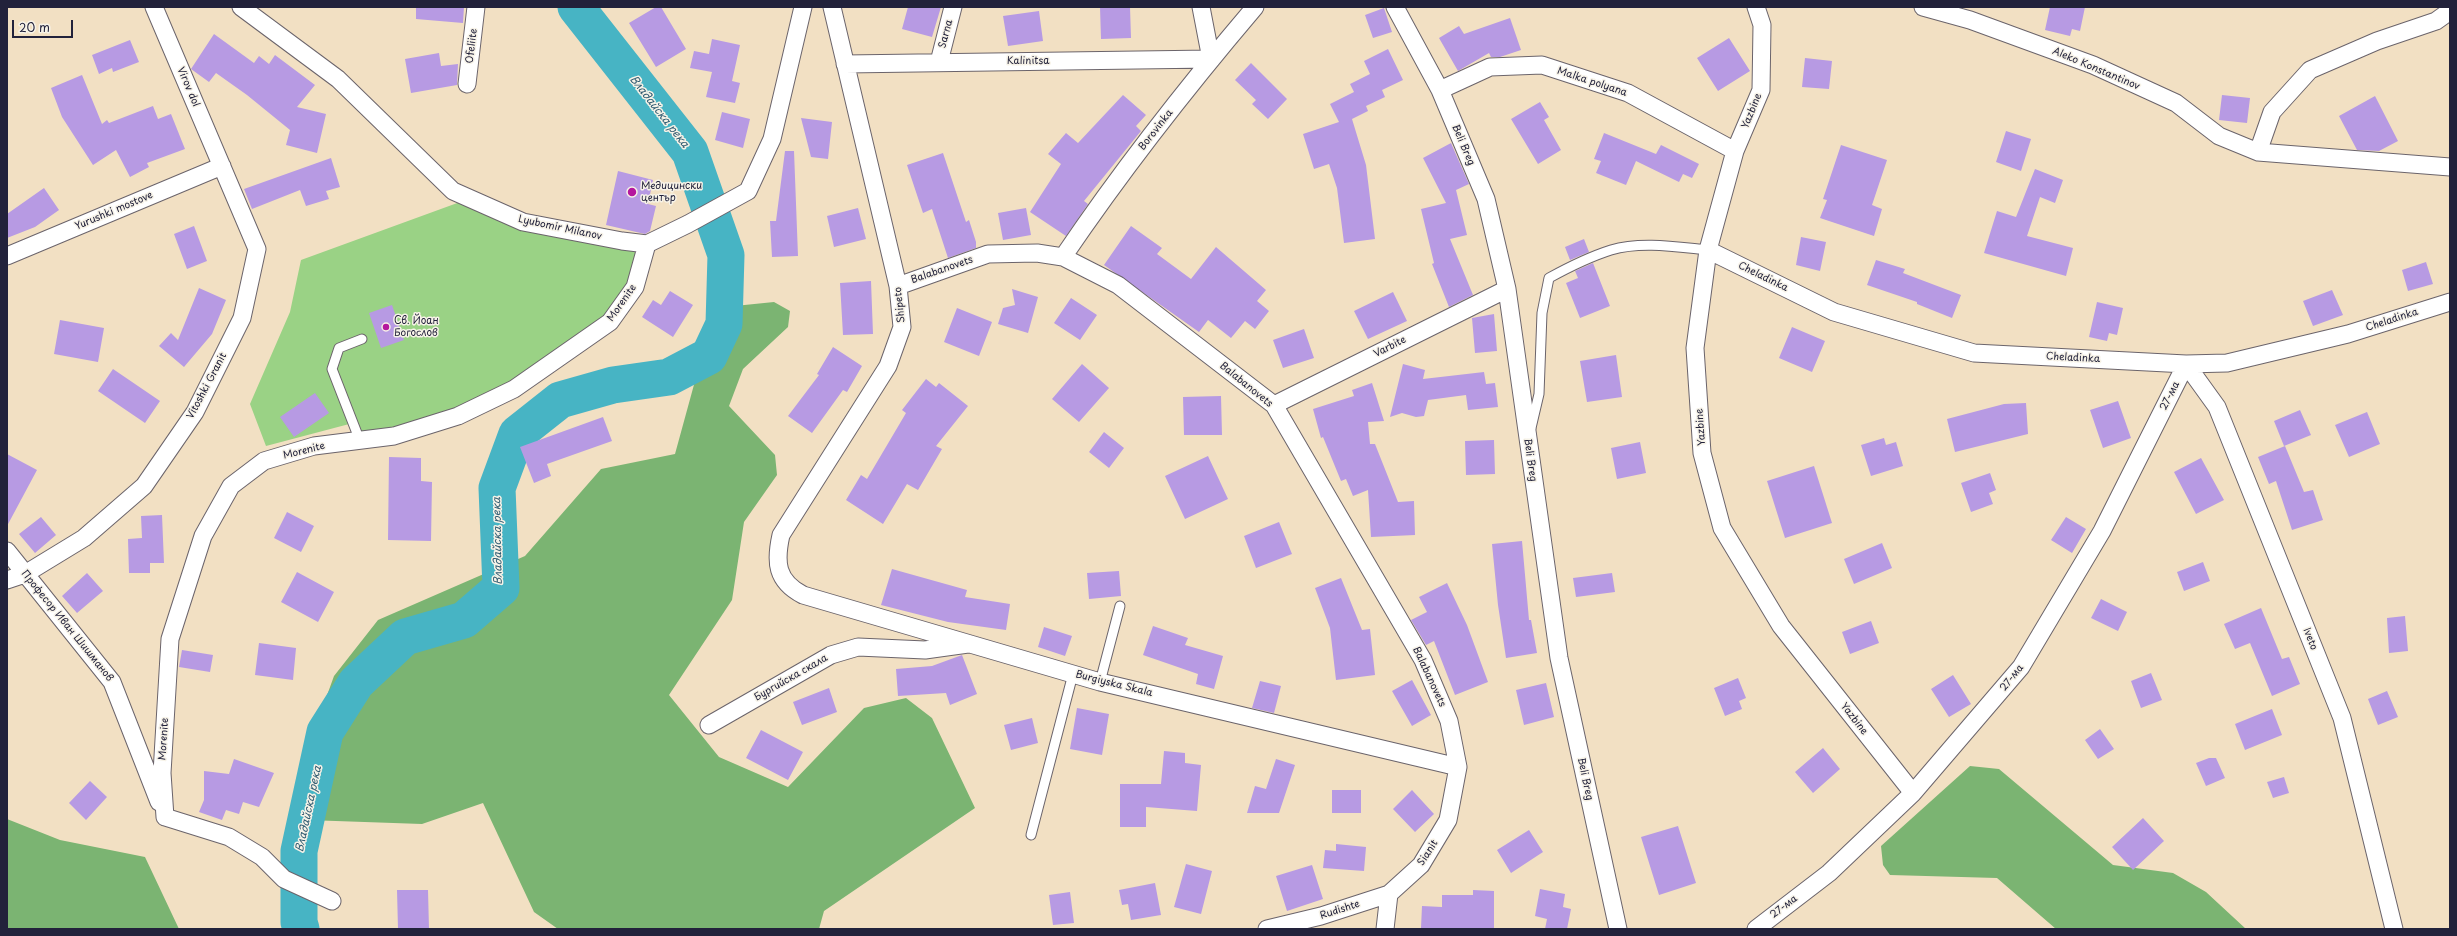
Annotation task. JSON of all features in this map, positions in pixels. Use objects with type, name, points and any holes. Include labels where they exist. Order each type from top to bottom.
[{"type":"street","name":"Virov dol","points":[[154,7],[222,166]]},
{"type":"street","name":"Lyubomir Milanov","points":[[241,7],[338,79],[453,191],[523,222],[622,241],[648,244]]},
{"type":"street","name":"Ofeliite","points":[[467,84],[476,7]]},
{"type":"street","points":[[648,244],[705,216],[748,191],[772,139],[803,7]]},
{"type":"street","name":"Shipeto","points":[[781,575],[777,552],[781,535],[888,366],[902,327],[898,286],[832,7]]},
{"type":"street","name":"Sarna","points":[[939,62],[953,7]]},
{"type":"street","points":[[1201,7],[1211,60]]},
{"type":"street","name":"Borovinka","points":[[1063,257],[1098,205],[1211,60],[1255,7]]},
{"type":"street","name":"Beli Breg","points":[[1395,7],[1440,90],[1486,200],[1507,289],[1559,658],[1618,929]]},
{"type":"street","name":"Yazbine","points":[[1756,7],[1762,25],[1761,90],[1735,151],[1708,250],[1695,348],[1702,453],[1722,528],[1781,626],[1913,793]]},
{"type":"street","name":"Aleko Konstantinov","points":[[1923,7],[1970,20],[2093,65],[2176,104],[2219,136],[2258,152],[2450,167]]},
{"type":"street","points":[[2258,152],[2272,112],[2310,70],[2377,41],[2436,21],[2450,11]]},
{"type":"street","name":"Kalinitsa","points":[[845,64],[1211,60]]},
{"type":"street","name":"Malka polyana","points":[[1440,90],[1490,67],[1542,66],[1628,93],[1735,151]]},
{"type":"street","name":"Yurushki mostove","points":[[7,256],[222,166]]},
{"type":"street","name":"Vitoshki Granit","points":[[7,580],[25,574],[84,538],[144,486],[195,412],[242,318],[257,249],[222,166]]},
{"type":"street","name":"Morenite","points":[[165,817],[162,773],[170,639],[203,536],[231,486],[264,461],[314,446],[394,436],[458,416],[514,389],[610,322],[635,287],[648,244]]},
{"type":"street","name":"Cheladinka","points":[[1708,250],[1834,312],[1974,353],[2186,364],[2227,363],[2348,334],[2450,302]]},
{"type":"street","name":"Balabanovets","points":[[898,286],[988,254],[1037,253],[1063,257],[1118,285],[1274,405],[1423,660],[1449,720],[1458,767]]},
{"type":"street","name":"Varbite","points":[[1274,405],[1507,289]]},
{"type":"street","name":"27-ма","points":[[1756,929],[1829,873],[1913,793],[2021,667],[2102,531],[2186,364]]},
{"type":"street","name":"Iveto","points":[[2186,364],[2217,407],[2342,718],[2394,929]]},
{"type":"street","name":"Професор Иван Шишманов","points":[[7,551],[112,682],[165,817]]},
{"type":"street","name":"Burgiyska Skala","points":[[781,575],[790,588],[803,595],[974,643],[1100,682],[1458,767]]},
{"type":"street","name":"Бургийска скала","points":[[709,725],[831,655],[858,647],[925,650],[974,643]]},
{"type":"street","name":"Sianit","points":[[1389,894],[1421,865],[1448,820],[1458,767]]},
{"type":"street","points":[[165,817],[229,837],[262,857],[284,879],[332,901]]},
{"type":"street","points":[[1385,929],[1389,894]]},
{"type":"street","name":"Rudishte","points":[[1267,929],[1321,916],[1389,894]]},
{"type":"lane","points":[[1528,442],[1539,394],[1542,313],[1549,278],[1577,263],[1612,250],[1655,245],[1708,250]]},
{"type":"lane","points":[[360,441],[332,369],[338,348],[362,339]]},
{"type":"lane","points":[[1100,682],[1120,606]]},
{"type":"lane","points":[[1031,835],[1073,674]]},
{"type":"green space","points":[[471,198],[523,222],[647,244],[610,322],[514,389],[360,441],[353,423],[266,446],[250,404],[290,312],[301,260]]},
{"type":"green space","points":[[774,302],[790,311],[788,327],[743,369],[729,406],[775,455],[777,475],[744,522],[732,600],[669,695],[719,757],[788,787],[864,708],[906,698],[932,718],[975,808],[824,911],[819,929],[558,929],[534,912],[483,803],[422,824],[307,820],[300,770],[334,676],[378,620],[525,556],[601,469],[675,454],[715,308]]},
{"type":"green space","points":[[1970,766],[1999,769],[2113,865],[2173,873],[2206,892],[2246,929],[2056,929],[1997,878],[1890,875],[1883,865],[1881,846]]},
{"type":"green space","points":[[7,819],[60,840],[145,857],[179,929],[7,929]]},
{"type":"building","points":[[416,7],[464,7],[463,23],[416,19]]},
{"type":"building","points":[[656,7],[661,7],[686,49],[656,67],[629,23]]},
{"type":"building","points":[[908,7],[941,7],[932,37],[902,29]]},
{"type":"building","points":[[1100,7],[1130,7],[1131,38],[1101,39]]},
{"type":"building","points":[[2050,7],[2085,7],[2080,31],[2072,29],[2070,36],[2045,30]]},
{"type":"building","points":[[1384,8],[1392,32],[1373,38],[1365,15]]},
{"type":"building","points":[[1039,11],[1043,41],[1008,46],[1003,16]]},
{"type":"building","points":[[1510,18],[1521,50],[1500,57],[1491,57],[1489,53],[1458,71],[1439,38],[1459,26],[1464,34]]},
{"type":"building","points":[[214,34],[254,63],[259,56],[269,64],[275,55],[315,85],[297,107],[326,114],[317,153],[286,145],[290,130],[247,95],[216,73],[209,82],[191,69]]},
{"type":"building","points":[[1729,38],[1750,71],[1718,91],[1697,58]]},
{"type":"building","points":[[712,39],[740,45],[732,81],[740,83],[735,103],[706,97],[712,72],[690,68],[694,51],[709,54]]},
{"type":"building","points":[[130,40],[139,62],[113,72],[112,68],[99,74],[92,55]]},
{"type":"building","points":[[1388,49],[1403,80],[1382,90],[1385,97],[1366,106],[1368,111],[1352,119],[1366,165],[1375,239],[1344,243],[1337,188],[1329,164],[1314,169],[1303,134],[1339,122],[1330,104],[1354,92],[1350,84],[1370,74],[1364,61]]},
{"type":"building","points":[[439,53],[441,66],[458,64],[457,85],[411,93],[405,59]]},
{"type":"building","points":[[1805,58],[1832,61],[1829,89],[1802,87]]},
{"type":"building","points":[[1251,63],[1287,99],[1268,119],[1252,104],[1256,100],[1235,80]]},
{"type":"building","points":[[82,75],[102,124],[107,120],[109,123],[153,106],[158,119],[171,114],[185,149],[147,163],[149,167],[130,177],[116,150],[93,165],[62,117],[51,88]]},
{"type":"building","points":[[1123,95],[1146,115],[1136,126],[1141,131],[1084,201],[1088,204],[1066,236],[1030,212],[1061,164],[1048,154],[1066,133],[1078,143]]},
{"type":"building","points":[[2222,95],[2250,98],[2247,123],[2219,120]]},
{"type":"building","points":[[2375,96],[2398,141],[2379,151],[2357,150],[2339,116]]},
{"type":"building","points":[[1540,102],[1549,117],[1544,120],[1561,150],[1538,164],[1511,119]]},
{"type":"building","points":[[722,112],[750,119],[743,148],[715,140]]},
{"type":"building","points":[[801,118],[832,122],[828,159],[811,157]]},
{"type":"building","points":[[2006,131],[2031,139],[2021,171],[1996,162]]},
{"type":"building","points":[[1604,133],[1656,154],[1661,145],[1699,164],[1692,178],[1683,174],[1679,182],[1636,161],[1626,185],[1596,173],[1601,161],[1594,159]]},
{"type":"building","points":[[1451,143],[1469,184],[1456,190],[1467,235],[1450,239],[1473,295],[1449,307],[1432,264],[1434,263],[1421,209],[1446,203],[1423,158]]},
{"type":"building","points":[[1841,145],[1887,160],[1872,205],[1882,209],[1874,236],[1820,218],[1827,200],[1823,199]]},
{"type":"building","points":[[785,151],[794,151],[798,256],[772,257],[770,221],[776,221]]},
{"type":"building","points":[[943,153],[966,222],[969,220],[976,242],[976,248],[948,258],[932,209],[923,213],[907,165]]},
{"type":"building","points":[[331,158],[340,187],[326,191],[329,199],[306,206],[300,190],[252,209],[244,189]]},
{"type":"building","points":[[2035,169],[2063,180],[2055,203],[2040,197],[2027,236],[2073,248],[2066,276],[1984,253],[1997,211],[2016,217]]},
{"type":"building","name":"Медицински център","points":[[618,171],[653,180],[648,204],[656,206],[650,231],[645,234],[606,225]]},
{"type":"building","points":[[44,188],[59,210],[35,227],[7,238],[7,214]]},
{"type":"building","points":[[858,208],[866,239],[834,247],[827,216]]},
{"type":"building","points":[[1026,208],[1031,235],[1003,240],[998,213]]},
{"type":"building","points":[[194,226],[207,261],[187,269],[174,234]]},
{"type":"building","points":[[1131,226],[1162,248],[1157,254],[1191,279],[1216,247],[1266,290],[1257,301],[1269,311],[1255,329],[1245,321],[1231,338],[1208,320],[1199,332],[1104,265]]},
{"type":"building","points":[[1801,237],[1826,242],[1820,271],[1796,265]]},
{"type":"building","points":[[1584,239],[1589,252],[1570,260],[1565,247]]},
{"type":"building","points":[[1876,260],[1905,269],[1903,273],[1961,295],[1952,318],[1917,304],[1917,302],[1867,285]]},
{"type":"building","points":[[2426,262],[2433,284],[2408,291],[2402,270]]},
{"type":"building","points":[[1593,263],[1610,306],[1580,318],[1566,283],[1578,278],[1575,271]]},
{"type":"building","points":[[871,281],[873,334],[843,335],[840,283]]},
{"type":"building","points":[[199,288],[226,300],[212,334],[184,367],[159,346],[171,333],[178,340]]},
{"type":"building","points":[[1012,289],[1038,297],[1028,333],[998,324],[1003,308],[1015,305]]},
{"type":"building","points":[[2332,290],[2343,315],[2313,326],[2303,301]]},
{"type":"building","points":[[670,291],[693,305],[673,337],[642,317],[653,300],[661,305]]},
{"type":"building","points":[[1393,292],[1407,321],[1368,339],[1354,311]]},
{"type":"building","points":[[1071,298],[1097,315],[1080,340],[1054,323]]},
{"type":"building","points":[[2097,302],[2123,308],[2117,335],[2109,333],[2107,341],[2089,337]]},
{"type":"building","name":"Св. Йоан Богослов","points":[[392,305],[404,340],[381,348],[369,313]]},
{"type":"building","points":[[957,308],[992,322],[979,356],[944,342]]},
{"type":"building","points":[[1494,314],[1497,351],[1475,353],[1472,318]]},
{"type":"building","points":[[60,320],[104,328],[98,362],[54,354]]},
{"type":"building","points":[[1792,327],[1825,341],[1812,372],[1779,358]]},
{"type":"building","points":[[1304,329],[1314,358],[1283,368],[1273,340]]},
{"type":"building","points":[[833,347],[862,366],[847,392],[843,390],[812,433],[788,416],[819,375],[817,374]]},
{"type":"building","points":[[1616,355],[1622,397],[1587,402],[1580,361]]},
{"type":"building","points":[[1082,364],[1109,388],[1079,422],[1052,399]]},
{"type":"building","points":[[1403,364],[1425,370],[1423,379],[1484,372],[1486,384],[1495,383],[1498,407],[1468,410],[1466,395],[1428,400],[1424,416],[1416,417],[1402,413],[1390,417]]},
{"type":"building","points":[[113,369],[160,401],[145,423],[98,391]]},
{"type":"building","points":[[926,379],[936,387],[939,383],[968,406],[936,446],[942,449],[918,490],[907,484],[883,524],[846,500],[861,475],[867,479],[906,413],[902,410]]},
{"type":"building","points":[[1372,383],[1384,421],[1368,422],[1370,444],[1375,444],[1398,502],[1414,501],[1415,535],[1371,537],[1368,490],[1353,496],[1346,479],[1341,481],[1323,437],[1321,438],[1313,409],[1354,396],[1352,390]]},
{"type":"building","points":[[315,393],[329,413],[294,437],[280,417]]},
{"type":"building","points":[[1221,396],[1222,435],[1184,435],[1183,397]]},
{"type":"building","points":[[2118,401],[2131,438],[2103,448],[2090,410]]},
{"type":"building","points":[[2026,403],[2028,434],[1955,452],[1947,419],[2004,404]]},
{"type":"building","points":[[2300,410],[2311,435],[2284,446],[2274,421]]},
{"type":"building","points":[[2367,412],[2380,444],[2349,457],[2335,425]]},
{"type":"building","points":[[603,417],[612,441],[547,464],[551,476],[534,483],[520,447]]},
{"type":"building","points":[[1104,432],[1124,448],[1109,468],[1089,452]]},
{"type":"building","points":[[1884,438],[1886,445],[1896,442],[1903,466],[1871,476],[1861,445]]},
{"type":"building","points":[[1494,440],[1495,474],[1466,475],[1465,441]]},
{"type":"building","points":[[1640,442],[1646,473],[1617,479],[1611,448]]},
{"type":"building","points":[[2285,446],[2304,492],[2313,490],[2323,520],[2292,530],[2276,481],[2269,484],[2258,457]]},
{"type":"building","points":[[7,454],[37,470],[7,526]]},
{"type":"building","points":[[1208,456],[1228,499],[1185,519],[1165,476]]},
{"type":"building","points":[[389,457],[421,458],[421,481],[432,482],[431,541],[388,540]]},
{"type":"building","points":[[2201,458],[2224,500],[2196,514],[2174,472]]},
{"type":"building","points":[[1814,466],[1832,523],[1785,538],[1767,481]]},
{"type":"building","points":[[1990,473],[1996,490],[1989,493],[1993,504],[1971,512],[1961,483]]},
{"type":"building","points":[[287,512],[314,526],[301,552],[274,538]]},
{"type":"building","points":[[162,515],[164,563],[150,563],[150,573],[129,573],[128,539],[142,538],[141,516]]},
{"type":"building","points":[[41,517],[56,535],[35,553],[19,534]]},
{"type":"building","points":[[2066,517],[2086,529],[2072,553],[2051,540]]},
{"type":"building","points":[[1279,522],[1292,554],[1256,568],[1244,536]]},
{"type":"building","points":[[1522,541],[1529,620],[1531,620],[1537,653],[1506,658],[1498,605],[1492,544]]},
{"type":"building","points":[[1882,543],[1892,568],[1854,584],[1844,559]]},
{"type":"building","points":[[2203,562],[2210,581],[2184,591],[2177,572]]},
{"type":"building","points":[[892,569],[967,590],[965,597],[1010,604],[1006,630],[948,622],[881,605]]},
{"type":"building","points":[[1119,571],[1121,596],[1089,599],[1087,573]]},
{"type":"building","points":[[297,572],[334,592],[318,622],[281,602]]},
{"type":"building","points":[[87,573],[103,591],[77,613],[62,596]]},
{"type":"building","points":[[1612,573],[1615,592],[1576,597],[1573,578]]},
{"type":"building","points":[[1341,578],[1362,630],[1370,629],[1375,675],[1336,680],[1330,628],[1315,588]]},
{"type":"building","points":[[1447,583],[1467,625],[1488,682],[1455,695],[1434,641],[1426,645],[1411,620],[1427,612],[1419,597]]},
{"type":"building","points":[[2101,599],[2127,612],[2118,631],[2091,618]]},
{"type":"building","points":[[2261,608],[2282,659],[2289,657],[2300,684],[2272,696],[2250,643],[2235,649],[2224,624]]},
{"type":"building","points":[[2405,616],[2408,651],[2389,653],[2387,618]]},
{"type":"building","points":[[1871,621],[1879,643],[1850,654],[1842,632]]},
{"type":"building","points":[[1153,626],[1188,638],[1185,645],[1223,656],[1214,689],[1196,684],[1198,674],[1143,655]]},
{"type":"building","points":[[1044,627],[1072,636],[1065,656],[1038,647]]},
{"type":"building","points":[[259,643],[296,648],[293,680],[255,675]]},
{"type":"building","points":[[182,650],[213,655],[210,672],[179,667]]},
{"type":"building","points":[[962,655],[977,694],[950,705],[946,693],[898,696],[896,669],[932,666]]},
{"type":"building","points":[[2151,673],[2162,700],[2141,708],[2131,681]]},
{"type":"building","points":[[1953,675],[1971,704],[1949,717],[1931,689]]},
{"type":"building","points":[[1738,678],[1746,698],[1739,701],[1742,709],[1725,716],[1714,688]]},
{"type":"building","points":[[1412,680],[1431,715],[1412,726],[1392,691]]},
{"type":"building","points":[[1260,681],[1281,686],[1274,713],[1252,708]]},
{"type":"building","points":[[1546,683],[1554,717],[1524,725],[1516,690]]},
{"type":"building","points":[[829,688],[837,712],[802,725],[793,702]]},
{"type":"building","points":[[2387,691],[2398,717],[2378,725],[2368,699]]},
{"type":"building","points":[[1077,708],[1109,714],[1102,755],[1070,749]]},
{"type":"building","points":[[2272,709],[2282,735],[2245,750],[2235,724]]},
{"type":"building","points":[[1032,718],[1038,743],[1011,750],[1004,725]]},
{"type":"building","points":[[2100,729],[2114,749],[2098,759],[2085,740]]},
{"type":"building","points":[[761,730],[803,752],[788,780],[746,758]]},
{"type":"building","points":[[1823,748],[1840,769],[1813,793],[1795,772]]},
{"type":"building","points":[[1164,751],[1185,753],[1185,763],[1201,765],[1197,811],[1146,807],[1146,827],[1120,827],[1120,784],[1161,784]]},
{"type":"building","points":[[2209,758],[2216,758],[2225,778],[2206,786],[2196,763]]},
{"type":"building","points":[[234,759],[274,773],[259,807],[243,802],[239,814],[226,810],[222,820],[199,812],[204,800],[204,771],[229,774]]},
{"type":"building","points":[[1276,759],[1295,765],[1279,813],[1247,813],[1255,786],[1266,789]]},
{"type":"building","points":[[2284,777],[2289,793],[2273,798],[2267,782]]},
{"type":"building","points":[[90,781],[107,797],[86,820],[69,803]]},
{"type":"building","points":[[1332,790],[1361,790],[1361,813],[1332,813]]},
{"type":"building","points":[[1412,790],[1434,814],[1415,832],[1393,809]]},
{"type":"building","points":[[2143,818],[2164,841],[2133,870],[2112,847]]},
{"type":"building","points":[[1678,826],[1696,883],[1659,895],[1641,837]]},
{"type":"building","points":[[1529,830],[1543,852],[1511,873],[1497,850]]},
{"type":"building","points":[[1336,844],[1366,847],[1364,871],[1323,868],[1325,850],[1336,851]]},
{"type":"building","points":[[1186,864],[1212,871],[1201,914],[1174,907]]},
{"type":"building","points":[[1312,865],[1323,899],[1287,911],[1276,876]]},
{"type":"building","points":[[1155,883],[1161,915],[1131,920],[1128,904],[1122,905],[1119,890]]},
{"type":"building","points":[[1540,889],[1565,894],[1563,907],[1571,909],[1567,929],[1545,929],[1547,919],[1535,916]]},
{"type":"building","points":[[397,890],[428,890],[429,929],[398,929]]},
{"type":"building","points":[[1473,890],[1494,891],[1494,929],[1421,928],[1422,906],[1442,907],[1442,895],[1473,895]]},
{"type":"building","points":[[1070,892],[1074,923],[1053,925],[1049,895]]},
{"type":"waterway","name":"Владайска река","points":[[301,929],[299,922],[299,851],[325,732],[356,683],[405,637],[464,620],[501,588],[497,488],[517,434],[560,400],[613,385],[669,377],[709,356],[724,324],[726,255],[690,152],[576,7]]},
{"type":"place","name":"Медицински център","points":[[632,192]]},
{"type":"place","name":"Св. Йоан Богослов","points":[[386,327]]}]
